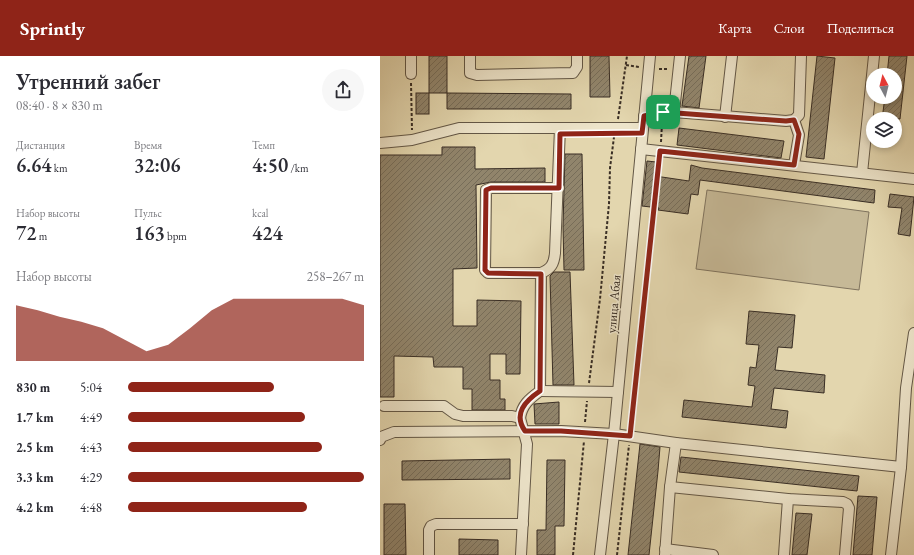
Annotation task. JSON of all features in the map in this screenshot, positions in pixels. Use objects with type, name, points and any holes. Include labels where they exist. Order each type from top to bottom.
[{"type":"street","points":[[411,56],[411,74]]},
{"type":"street","points":[[470,56],[470,73],[477,75],[572,74],[577,67],[577,56]]},
{"type":"street","name":"улица Абая","points":[[600,555],[614,434],[650,56]]},
{"type":"street","points":[[674,112],[680,56]]},
{"type":"street","points":[[725,116],[732,56]]},
{"type":"street","points":[[644,116],[663,112],[674,112],[786,121],[794,120],[799,115],[801,56]]},
{"type":"street","points":[[862,173],[874,56]]},
{"type":"street","points":[[794,120],[799,134],[794,165]]},
{"type":"street","points":[[380,143],[412,140],[437,134],[616,130],[642,131]]},
{"type":"street","points":[[559,188],[491,188],[486,190],[484,196],[485,270],[488,273],[541,274],[549,270],[554,261],[559,188],[560,131]]},
{"type":"street","points":[[641,149],[914,179]]},
{"type":"street","points":[[540,391],[541,274]]},
{"type":"street","points":[[891,555],[901,467],[906,388],[914,333]]},
{"type":"street","points":[[521,555],[527,444],[525,431],[520,425],[521,409],[528,399],[540,391],[618,392]]},
{"type":"street","points":[[384,406],[444,406],[455,414],[464,416],[512,416],[520,418]]},
{"type":"street","points":[[380,440],[381,437],[394,432],[525,431],[614,434],[676,443],[901,467]]},
{"type":"street","points":[[676,443],[670,487],[665,552],[713,555]]},
{"type":"street","points":[[670,487],[788,499],[843,502],[847,504],[849,508],[845,555]]},
{"type":"street","points":[[784,555],[788,499]]},
{"type":"street","points":[[429,555],[429,530],[431,526],[436,524],[523,524]]},
{"type":"path","points":[[573,555],[588,391],[600,299],[609,204],[610,168],[627,56]]},
{"type":"path","points":[[669,76],[670,69]]},
{"type":"path","points":[[411,74],[412,140]]},
{"type":"path","points":[[617,555],[663,112]]},
{"type":"shaded area","points":[[707,190],[869,212],[859,290],[696,269]]},
{"type":"building","points":[[429,56],[447,56],[447,93],[429,93]]},
{"type":"building","points":[[590,56],[609,56],[610,97],[590,97]]},
{"type":"building","points":[[689,56],[706,56],[699,108],[682,106]]},
{"type":"building","points":[[817,56],[835,58],[824,159],[806,157]]},
{"type":"building","points":[[889,56],[907,56],[902,101],[902,68],[888,68]]},
{"type":"building","points":[[416,93],[429,93],[429,114],[416,114]]},
{"type":"building","points":[[447,93],[571,94],[571,109],[447,109]]},
{"type":"building","points":[[884,104],[902,104],[901,112],[883,112]]},
{"type":"building","points":[[679,128],[784,141],[781,158],[677,145]]},
{"type":"building","points":[[442,147],[475,147],[475,169],[545,168],[545,182],[491,182],[476,185],[477,268],[453,269],[453,326],[477,326],[477,300],[521,301],[520,374],[506,374],[506,354],[490,354],[490,380],[500,380],[500,399],[505,399],[505,410],[472,410],[472,389],[463,389],[463,367],[434,367],[433,357],[394,356],[394,397],[380,397],[380,155],[442,155]]},
{"type":"building","points":[[565,154],[582,154],[584,270],[564,270],[563,226]]},
{"type":"building","points":[[647,161],[656,162],[655,176],[689,181],[691,165],[702,168],[875,190],[874,203],[700,180],[698,195],[691,194],[688,214],[658,210],[659,208],[642,206]]},
{"type":"building","points":[[890,194],[914,197],[910,236],[898,234],[902,208],[888,207]]},
{"type":"building","points":[[554,272],[570,272],[574,385],[553,385],[550,276]]},
{"type":"building","points":[[749,311],[795,315],[792,348],[778,347],[775,370],[825,375],[824,393],[774,388],[771,409],[788,411],[786,428],[682,417],[684,400],[752,407],[755,386],[748,385],[750,367],[756,368],[759,345],[746,344]]},
{"type":"building","points":[[559,402],[559,424],[535,424],[534,404]]},
{"type":"building","points":[[640,444],[660,447],[649,555],[628,555]]},
{"type":"building","points":[[681,457],[859,476],[857,491],[679,472]]},
{"type":"building","points":[[510,459],[510,479],[402,480],[402,461]]},
{"type":"building","points":[[547,460],[565,460],[564,526],[555,526],[555,555],[537,555],[537,530],[546,530]]},
{"type":"building","points":[[858,496],[877,497],[872,555],[853,555]]},
{"type":"building","points":[[384,504],[405,504],[406,555],[384,555]]},
{"type":"building","points":[[796,513],[812,514],[807,555],[792,555]]},
{"type":"building","points":[[459,539],[498,540],[498,555],[459,555]]},
{"type":"route","points":[[663,112],[790,122],[794,120],[799,134],[799,142],[794,165],[660,151],[630,436],[561,431],[525,431],[520,425],[521,409],[528,399],[540,391],[541,274],[488,273],[485,270],[484,196],[486,190],[491,188],[559,188],[560,134],[642,133],[644,116],[663,112]]}]
